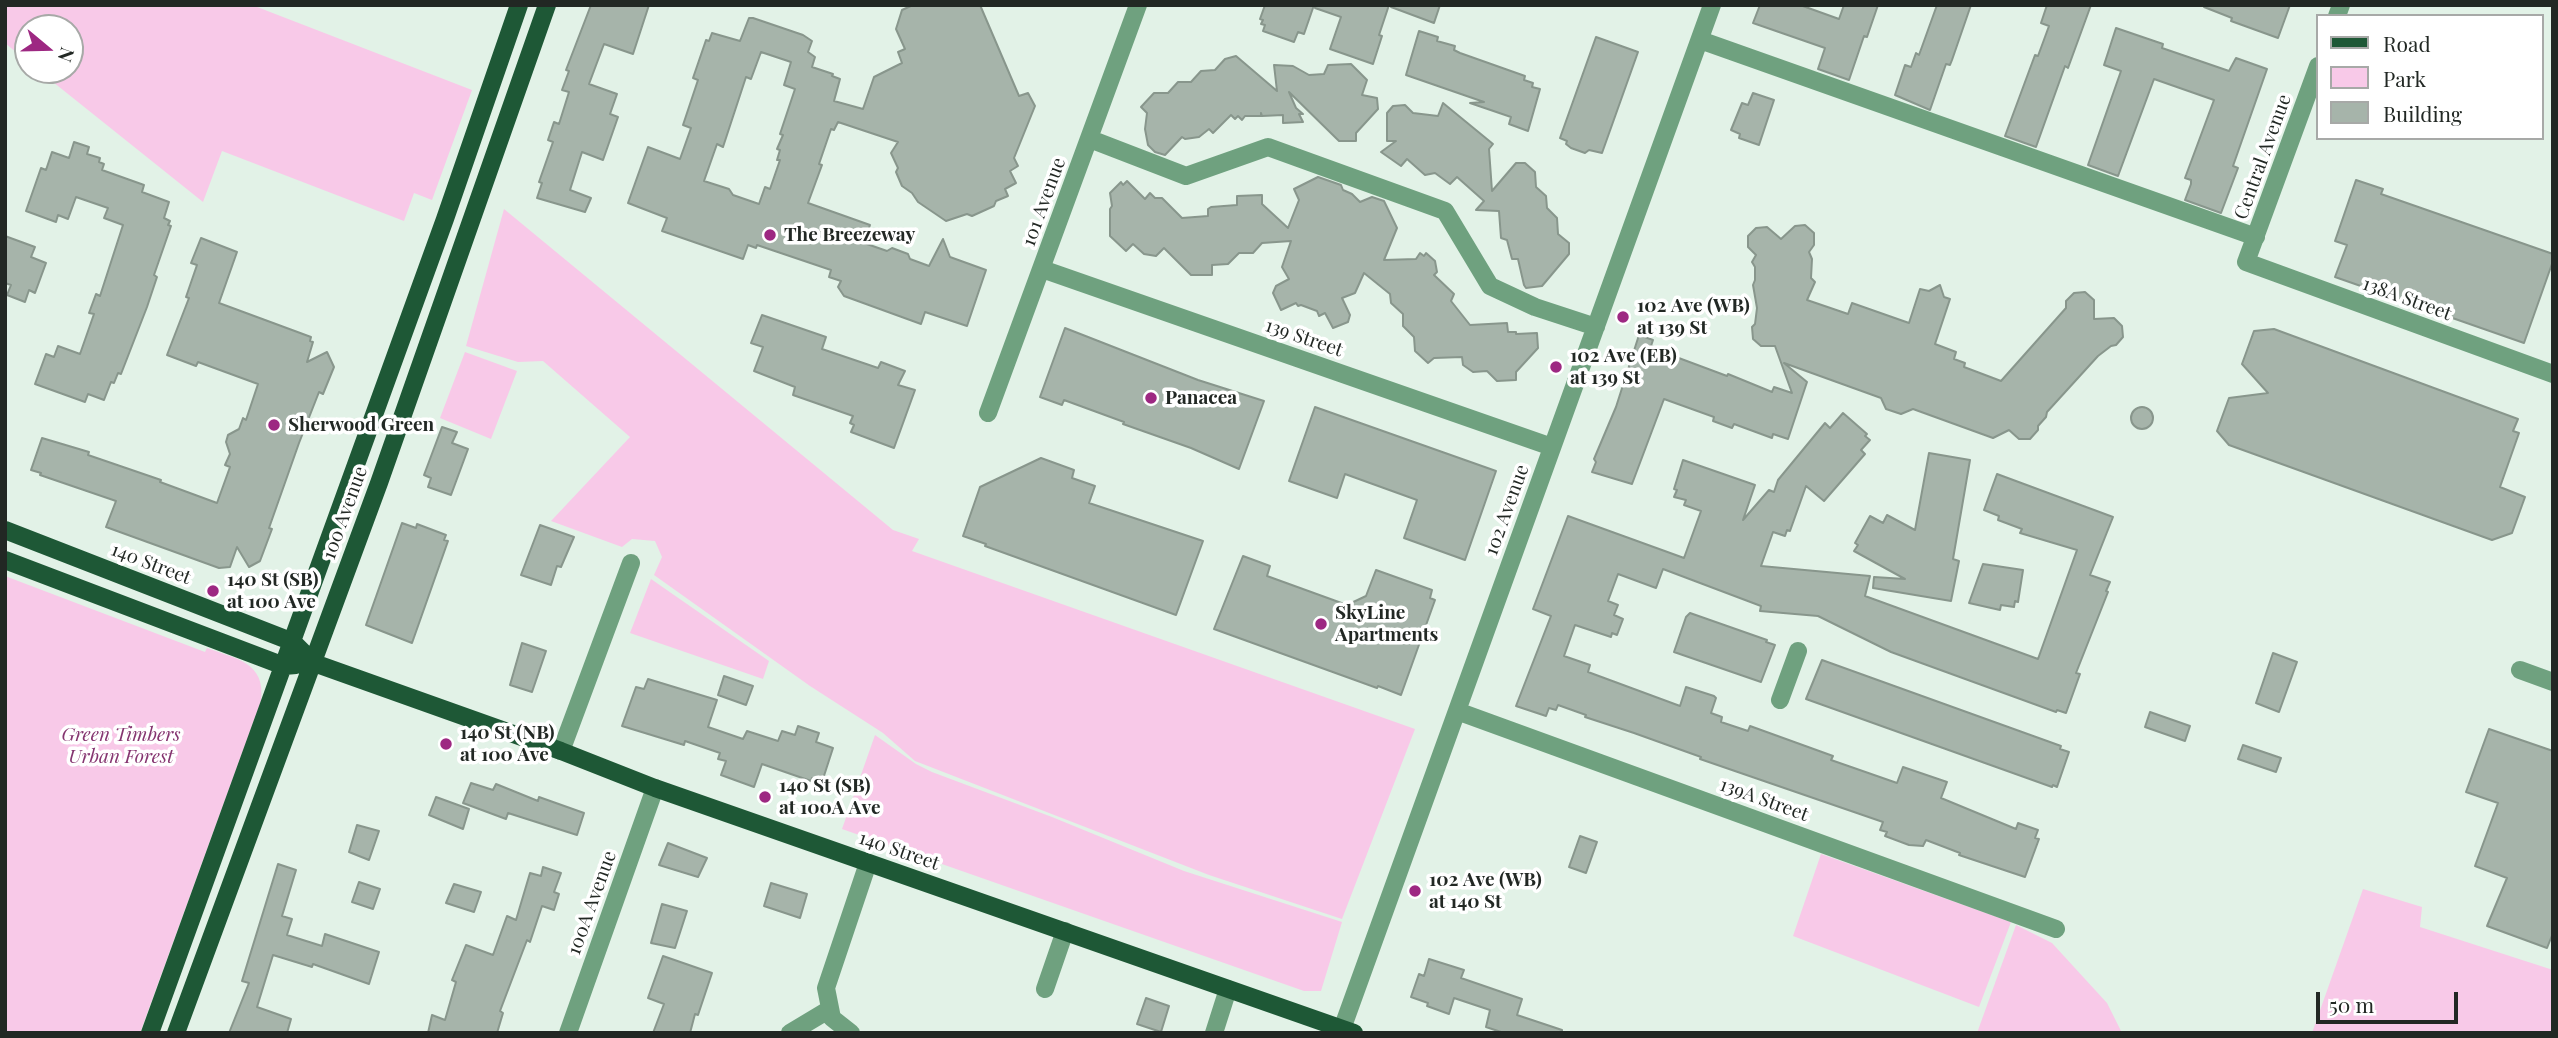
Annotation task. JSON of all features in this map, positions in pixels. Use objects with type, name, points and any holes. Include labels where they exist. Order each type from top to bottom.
[{"type":"main road","name":"100 Avenue","points":[[150,1033],[445,219],[519,5]]},
{"type":"main road","name":"100 Avenue","points":[[176,1033],[314,663],[547,5]]},
{"type":"main road","name":"140 Street","points":[[5,530],[293,642],[314,663]]},
{"type":"main road","name":"140 Street","points":[[5,560],[284,666],[314,663],[561,751],[655,788],[1348,1031]]},
{"type":"street","name":"101 Avenue","points":[[988,413],[1138,5]]},
{"type":"street","name":"102 Avenue","points":[[1348,1031],[1457,711],[1712,5]]},
{"type":"street","points":[[1700,40],[2256,237]]},
{"type":"street","name":"Central Avenue","points":[[2246,262],[2316,72]]},
{"type":"street","points":[[1090,139],[1185,176],[1268,147],[1444,211],[1490,286],[1535,307],[1596,327]]},
{"type":"street","name":"138A Street","points":[[2246,262],[2553,374]]},
{"type":"street","name":"139 Street","points":[[1042,269],[1552,447]]},
{"type":"street","points":[[561,751],[631,563]]},
{"type":"street","points":[[1780,700],[1798,651]]},
{"type":"street","points":[[2520,670],[2553,682]]},
{"type":"street","name":"139A Street","points":[[1457,711],[2056,929]]},
{"type":"street","name":"100A Avenue","points":[[568,1033],[655,788]]},
{"type":"street","points":[[851,1033],[832,1018],[826,988],[868,863]]},
{"type":"street","points":[[1045,989],[1065,931]]},
{"type":"street","points":[[1214,1033],[1228,989]]},
{"type":"street","points":[[790,1033],[830,1009]]},
{"type":"green space","points":[[5,5],[252,5],[472,90],[432,200],[414,193],[404,221],[222,151],[203,202],[56,84],[84,84],[84,14],[14,14],[14,50],[5,43]]},
{"type":"green space","points":[[504,209],[893,530],[919,539],[912,551],[1415,729],[1342,919],[1209,875],[915,761],[883,733],[810,686],[654,575],[662,557],[655,541],[632,539],[622,547],[551,521],[630,437],[543,361],[518,362],[466,346]]},
{"type":"green space","points":[[465,352],[517,371],[491,439],[440,418]]},
{"type":"green space","name":"Green Timbers Urban Forest","points":[[5,576],[205,652],[207,648],[238,659],[254,670],[259,678],[261,701],[140,1033],[5,1033]]},
{"type":"green space","points":[[651,579],[769,661],[763,679],[630,633]]},
{"type":"green space","points":[[875,735],[932,772],[1184,871],[1342,922],[1321,991],[1304,991],[842,829]]},
{"type":"green space","points":[[1821,854],[2011,922],[1979,1007],[1793,936]]},
{"type":"green space","points":[[2363,889],[2422,907],[2420,927],[2553,970],[2553,1026],[2550,1033],[2312,1033]]},
{"type":"green space","points":[[2016,925],[2052,943],[2107,1003],[2122,1033],[1977,1033]]},
{"type":"building","points":[[591,5],[649,5],[633,54],[604,44],[589,84],[617,94],[610,114],[618,117],[603,160],[582,152],[570,190],[591,198],[585,212],[537,198],[542,183],[539,182],[553,142],[548,140],[554,122],[559,124],[569,92],[562,90],[569,71],[566,70]]},
{"type":"building","points":[[913,5],[980,5],[1019,96],[1028,93],[1035,106],[1014,158],[1018,166],[1010,171],[1016,183],[1005,189],[1008,196],[996,201],[994,206],[972,216],[967,214],[946,221],[918,202],[912,193],[902,186],[891,153],[898,142],[838,122],[834,130],[831,129],[808,203],[870,225],[864,243],[887,251],[892,248],[929,266],[943,239],[950,257],[986,270],[967,326],[925,312],[921,324],[844,296],[838,287],[841,281],[829,277],[831,270],[757,245],[756,248],[748,245],[743,259],[662,231],[667,218],[628,203],[648,147],[680,159],[691,128],[683,125],[698,80],[693,78],[706,40],[709,41],[712,33],[740,41],[749,18],[753,18],[803,35],[812,41],[808,52],[815,57],[812,67],[840,79],[834,101],[863,109],[874,77],[902,63],[898,52],[905,49],[896,29],[902,10]],"holes":[[[761,52],[791,62],[784,85],[795,89],[780,134],[783,135],[777,149],[780,150],[777,160],[780,160],[770,189],[765,187],[759,204],[733,195],[729,189],[704,181],[717,144],[723,147],[746,77],[751,79]]]},
{"type":"building","points":[[1265,5],[1314,5],[1304,34],[1298,32],[1294,42],[1263,31],[1265,25],[1261,24],[1263,20],[1260,19]]},
{"type":"building","points":[[1315,5],[1389,5],[1373,64],[1330,49],[1341,17],[1315,8]]},
{"type":"building","points":[[1391,5],[1440,5],[1434,23]]},
{"type":"building","points":[[1760,5],[1800,5],[1839,19],[1844,5],[1878,5],[1849,80],[1818,69],[1825,48],[1753,23]]},
{"type":"building","points":[[1937,5],[1971,5],[1952,60],[1950,65],[1946,64],[1930,110],[1895,95],[1905,65],[1911,67],[1916,53],[1919,55]]},
{"type":"building","points":[[2047,5],[2091,5],[2068,68],[2065,66],[2036,147],[2005,136],[2035,55],[2038,56],[2049,26],[2041,23]]},
{"type":"building","points":[[2204,5],[2290,5],[2278,38],[2231,21],[2232,18]]},
{"type":"building","points":[[2116,28],[2163,44],[2162,48],[2229,71],[2236,58],[2267,69],[2233,166],[2238,168],[2221,213],[2185,200],[2191,180],[2185,178],[2214,100],[2154,79],[2118,176],[2088,165],[2121,71],[2104,65]]},
{"type":"building","points":[[1419,31],[1438,37],[1437,41],[1455,46],[1454,50],[1460,53],[1525,76],[1524,80],[1533,83],[1532,87],[1540,89],[1528,131],[1509,124],[1511,117],[1470,103],[1484,102],[1406,75]]},
{"type":"building","points":[[1596,37],[1638,52],[1602,153],[1589,150],[1585,153],[1571,148],[1566,144],[1567,141],[1560,138]]},
{"type":"building","points":[[1236,56],[1277,91],[1274,65],[1293,66],[1309,75],[1324,74],[1328,65],[1351,64],[1367,80],[1362,95],[1377,98],[1378,109],[1356,133],[1356,141],[1339,141],[1289,92],[1296,108],[1303,114],[1299,114],[1303,122],[1283,123],[1283,115],[1262,116],[1261,113],[1261,116],[1245,116],[1242,120],[1231,115],[1213,133],[1209,129],[1199,137],[1182,137],[1165,155],[1155,152],[1148,145],[1145,129],[1147,113],[1141,107],[1154,93],[1168,93],[1178,82],[1191,82],[1201,71],[1215,70],[1225,59]]},
{"type":"building","points":[[1753,93],[1774,100],[1759,145],[1739,138],[1740,134],[1731,130],[1742,103],[1748,105]]},
{"type":"building","points":[[1443,103],[1493,144],[1489,149],[1492,191],[1516,163],[1525,163],[1535,172],[1536,187],[1546,196],[1547,208],[1557,218],[1558,234],[1569,243],[1569,254],[1542,286],[1526,288],[1524,285],[1518,259],[1512,259],[1507,240],[1501,238],[1499,211],[1476,210],[1484,201],[1457,177],[1450,184],[1435,173],[1425,175],[1407,159],[1401,166],[1381,152],[1396,141],[1387,141],[1387,113],[1393,106],[1405,105],[1413,113],[1438,116]]},
{"type":"building","points":[[74,142],[89,147],[87,154],[100,158],[99,162],[104,164],[102,170],[144,185],[142,192],[169,202],[164,218],[170,221],[168,225],[171,226],[154,275],[157,277],[147,307],[121,374],[118,373],[114,383],[111,382],[104,400],[88,394],[85,402],[35,384],[46,354],[54,357],[58,346],[80,354],[94,314],[89,313],[96,294],[100,296],[123,225],[104,218],[108,208],[76,197],[68,219],[58,215],[56,222],[26,211],[41,168],[46,170],[52,152],[69,158]]},
{"type":"building","points":[[1318,177],[1341,185],[1343,190],[1360,202],[1372,197],[1384,201],[1397,228],[1384,260],[1416,259],[1420,253],[1424,256],[1426,253],[1435,261],[1437,272],[1434,275],[1454,294],[1451,301],[1470,325],[1507,323],[1508,332],[1537,333],[1538,348],[1516,372],[1516,380],[1497,381],[1487,371],[1473,372],[1463,365],[1462,357],[1434,358],[1428,363],[1415,351],[1414,337],[1403,326],[1403,314],[1391,303],[1390,294],[1364,273],[1355,293],[1342,298],[1350,315],[1348,322],[1333,328],[1325,313],[1319,316],[1317,311],[1296,303],[1281,310],[1273,293],[1276,286],[1289,279],[1282,267],[1291,241],[1262,243],[1253,253],[1239,253],[1228,264],[1212,265],[1212,275],[1191,275],[1164,248],[1156,256],[1144,254],[1133,244],[1126,251],[1110,236],[1110,193],[1121,182],[1123,185],[1127,181],[1145,199],[1150,193],[1155,198],[1162,198],[1182,218],[1208,216],[1208,209],[1211,207],[1237,205],[1237,196],[1262,195],[1262,204],[1288,228],[1299,200],[1294,189]]},
{"type":"building","points":[[2356,180],[2383,189],[2381,194],[2553,254],[2553,261],[2524,343],[2335,277],[2347,245],[2335,241]]},
{"type":"building","points":[[1805,225],[1814,233],[1814,245],[1809,252],[1812,259],[1811,278],[1815,282],[1807,300],[1848,314],[1852,303],[1909,323],[1920,289],[1929,291],[1940,285],[1944,297],[1950,299],[1935,344],[1956,352],[1954,359],[1965,363],[1964,367],[2001,381],[2066,308],[2066,301],[2074,293],[2085,292],[2094,300],[2094,319],[2114,318],[2122,326],[2123,337],[2116,345],[2098,356],[2047,412],[2030,439],[2019,439],[2009,430],[1993,438],[1913,409],[1901,414],[1886,409],[1881,398],[1784,363],[1807,382],[1788,439],[1773,434],[1772,438],[1734,424],[1732,428],[1713,421],[1714,417],[1664,399],[1632,484],[1592,472],[1596,462],[1594,459],[1616,407],[1639,335],[1653,340],[1651,346],[1668,354],[1772,392],[1774,387],[1792,393],[1775,346],[1761,346],[1753,339],[1752,327],[1755,324],[1757,308],[1753,285],[1755,267],[1752,262],[1756,255],[1748,247],[1748,236],[1756,228],[1767,227],[1781,239],[1795,226]]},
{"type":"building","points":[[5,236],[35,247],[31,257],[46,263],[35,293],[29,290],[25,302],[7,295],[11,285],[5,283]]},
{"type":"building","name":"Sherwood Green","points":[[201,238],[237,252],[219,303],[311,337],[310,341],[313,342],[307,362],[327,352],[334,367],[323,394],[319,392],[299,443],[260,561],[249,567],[237,547],[230,567],[219,568],[106,527],[116,501],[31,470],[42,438],[89,452],[88,455],[217,503],[230,467],[225,465],[230,454],[226,442],[228,435],[239,429],[243,418],[246,420],[258,384],[198,362],[196,366],[167,355],[189,298],[186,297],[197,265],[191,263]]},
{"type":"building","points":[[762,315],[826,337],[822,349],[878,368],[881,362],[905,371],[898,385],[915,390],[894,448],[851,432],[854,425],[850,423],[853,416],[793,395],[795,387],[754,371],[763,347],[751,343]]},
{"type":"building","name":"Panacea","points":[[1065,328],[1198,380],[1264,401],[1239,469],[1064,400],[1062,405],[1040,397]]},
{"type":"building","points":[[2274,329],[2518,419],[2513,431],[2519,433],[2500,487],[2525,497],[2512,533],[2492,540],[2229,445],[2217,431],[2229,398],[2268,393],[2242,364],[2254,331]]},
{"type":"building","points":[[1315,407],[1496,471],[1465,560],[1404,538],[1417,500],[1345,474],[1337,498],[1289,481]]},
{"type":"building","points":[[2142,407],[2150,410],[2153,418],[2150,426],[2142,429],[2134,426],[2131,418],[2134,410]]},
{"type":"building","points":[[1843,413],[1867,434],[1865,436],[1870,440],[1861,450],[1865,454],[1824,501],[1806,486],[1790,531],[1787,530],[1785,536],[1773,532],[1761,566],[1870,576],[1865,596],[2038,659],[2077,550],[2020,533],[2022,529],[1998,520],[1999,516],[1984,510],[1997,474],[2113,517],[2090,575],[2110,582],[2106,591],[2108,592],[2076,673],[2080,674],[2066,713],[2056,712],[1891,652],[1818,616],[1760,611],[1761,606],[1663,569],[1656,588],[1618,574],[1608,601],[1618,605],[1614,615],[1623,619],[1617,635],[1612,633],[1611,637],[1575,625],[1564,656],[1590,665],[1588,672],[1680,706],[1686,687],[1714,696],[1716,698],[1711,713],[1722,717],[1721,722],[1748,731],[1750,726],[1833,756],[1831,760],[1897,783],[1903,767],[1947,782],[1941,798],[2016,829],[2018,823],[2038,830],[2035,838],[2039,839],[2025,877],[1959,855],[1960,853],[1926,840],[1923,846],[1909,845],[1885,836],[1887,832],[1880,830],[1883,822],[1700,759],[1701,757],[1558,705],[1556,710],[1549,708],[1546,716],[1516,706],[1551,616],[1533,609],[1568,516],[1684,558],[1701,511],[1684,505],[1686,500],[1674,497],[1683,460],[1755,485],[1743,520],[1769,490],[1774,492],[1778,480],[1825,423],[1830,428]]},
{"type":"building","points":[[442,427],[457,432],[452,443],[468,449],[451,495],[428,487],[431,478],[424,475]]},
{"type":"building","points":[[1929,453],[1970,460],[1953,559],[1959,561],[1951,601],[1873,588],[1874,577],[1905,579],[1854,551],[1858,545],[1855,543],[1870,516],[1883,523],[1887,515],[1915,530]]},
{"type":"building","points":[[1041,458],[1074,470],[1072,478],[1095,486],[1089,503],[1203,541],[1176,615],[963,536],[980,487]]},
{"type":"building","points":[[402,523],[416,528],[417,524],[446,535],[444,540],[448,541],[412,643],[366,625]]},
{"type":"building","points":[[540,525],[574,537],[561,567],[557,566],[551,585],[521,575]]},
{"type":"building","name":"SkyLine Apartments","points":[[1243,556],[1270,566],[1267,576],[1347,605],[1366,596],[1376,570],[1432,590],[1430,598],[1435,600],[1401,695],[1214,629]]},
{"type":"building","points":[[1983,564],[2023,570],[2018,602],[2015,601],[2014,607],[2001,605],[2000,610],[1969,603]]},
{"type":"building","points":[[1690,613],[1775,645],[1761,682],[1674,652],[1686,617]]},
{"type":"building","points":[[522,643],[546,651],[532,692],[510,685]]},
{"type":"building","points":[[2273,653],[2297,662],[2279,712],[2256,703]]},
{"type":"building","points":[[1822,660],[2061,746],[2060,749],[2069,752],[2057,787],[1806,699]]},
{"type":"building","points":[[724,676],[753,686],[746,705],[718,695]]},
{"type":"building","points":[[648,679],[717,700],[708,727],[743,739],[747,731],[778,741],[782,731],[795,735],[798,726],[819,733],[816,742],[833,748],[822,782],[812,778],[811,781],[762,764],[754,787],[721,775],[726,761],[718,759],[720,753],[685,741],[684,745],[622,726],[636,687],[644,689]]},
{"type":"building","points":[[2150,712],[2190,726],[2185,741],[2145,727]]},
{"type":"building","points":[[2489,729],[2553,751],[2553,933],[2547,948],[2487,926],[2507,878],[2475,866],[2498,803],[2466,792]]},
{"type":"building","points":[[2243,745],[2281,758],[2276,772],[2238,759]]},
{"type":"building","points":[[471,783],[493,790],[496,784],[538,801],[539,797],[584,813],[577,835],[508,813],[506,819],[463,803]]},
{"type":"building","points":[[436,797],[469,809],[463,829],[429,815]]},
{"type":"building","points":[[357,825],[379,831],[369,860],[349,852]]},
{"type":"building","points":[[1580,836],[1597,842],[1586,873],[1569,867]]},
{"type":"building","points":[[668,843],[707,858],[698,877],[659,865]]},
{"type":"building","points":[[278,864],[296,870],[282,916],[292,919],[287,935],[322,946],[325,934],[379,952],[369,984],[313,964],[312,967],[273,955],[257,1007],[291,1019],[287,1033],[229,1033],[249,983],[242,981]]},
{"type":"building","points":[[543,867],[561,873],[554,892],[559,894],[554,910],[542,906],[530,942],[527,940],[500,1011],[503,1013],[497,1033],[428,1033],[432,1015],[445,1020],[456,982],[452,980],[466,945],[493,955],[507,916],[516,920],[530,873],[541,876]]},
{"type":"building","points":[[359,882],[380,889],[373,909],[352,902]]},
{"type":"building","points":[[771,883],[807,894],[800,918],[764,906]]},
{"type":"building","points":[[454,884],[481,892],[474,912],[446,903]]},
{"type":"building","points":[[662,904],[687,911],[675,948],[651,943]]},
{"type":"building","points":[[663,956],[712,973],[690,1033],[653,1033],[664,1004],[648,998]]},
{"type":"building","points":[[1429,959],[1464,970],[1461,978],[1522,999],[1517,1015],[1562,1030],[1562,1033],[1504,1033],[1486,1027],[1490,1010],[1454,998],[1449,1014],[1427,1006],[1428,1003],[1411,997],[1419,974],[1424,976]]},
{"type":"building","points":[[1146,998],[1169,1006],[1161,1032],[1137,1024]]},
{"type":"place","name":"The Breezeway","points":[[770,235]]},
{"type":"place","name":"102 Ave (WB) at 139 St","points":[[1623,317]]},
{"type":"place","name":"102 Ave (EB) at 139 St","points":[[1556,367]]},
{"type":"place","name":"Panacea","points":[[1151,398]]},
{"type":"place","name":"Sherwood Green","points":[[274,425]]},
{"type":"place","name":"140 St (SB) at 100 Ave","points":[[213,591]]},
{"type":"place","name":"SkyLine Apartments","points":[[1321,624]]},
{"type":"place","name":"140 St (NB) at 100 Ave","points":[[446,744]]},
{"type":"place","name":"140 St (SB) at 100A Ave","points":[[765,797]]},
{"type":"place","name":"102 Ave (WB) at 140 St","points":[[1415,891]]}]
